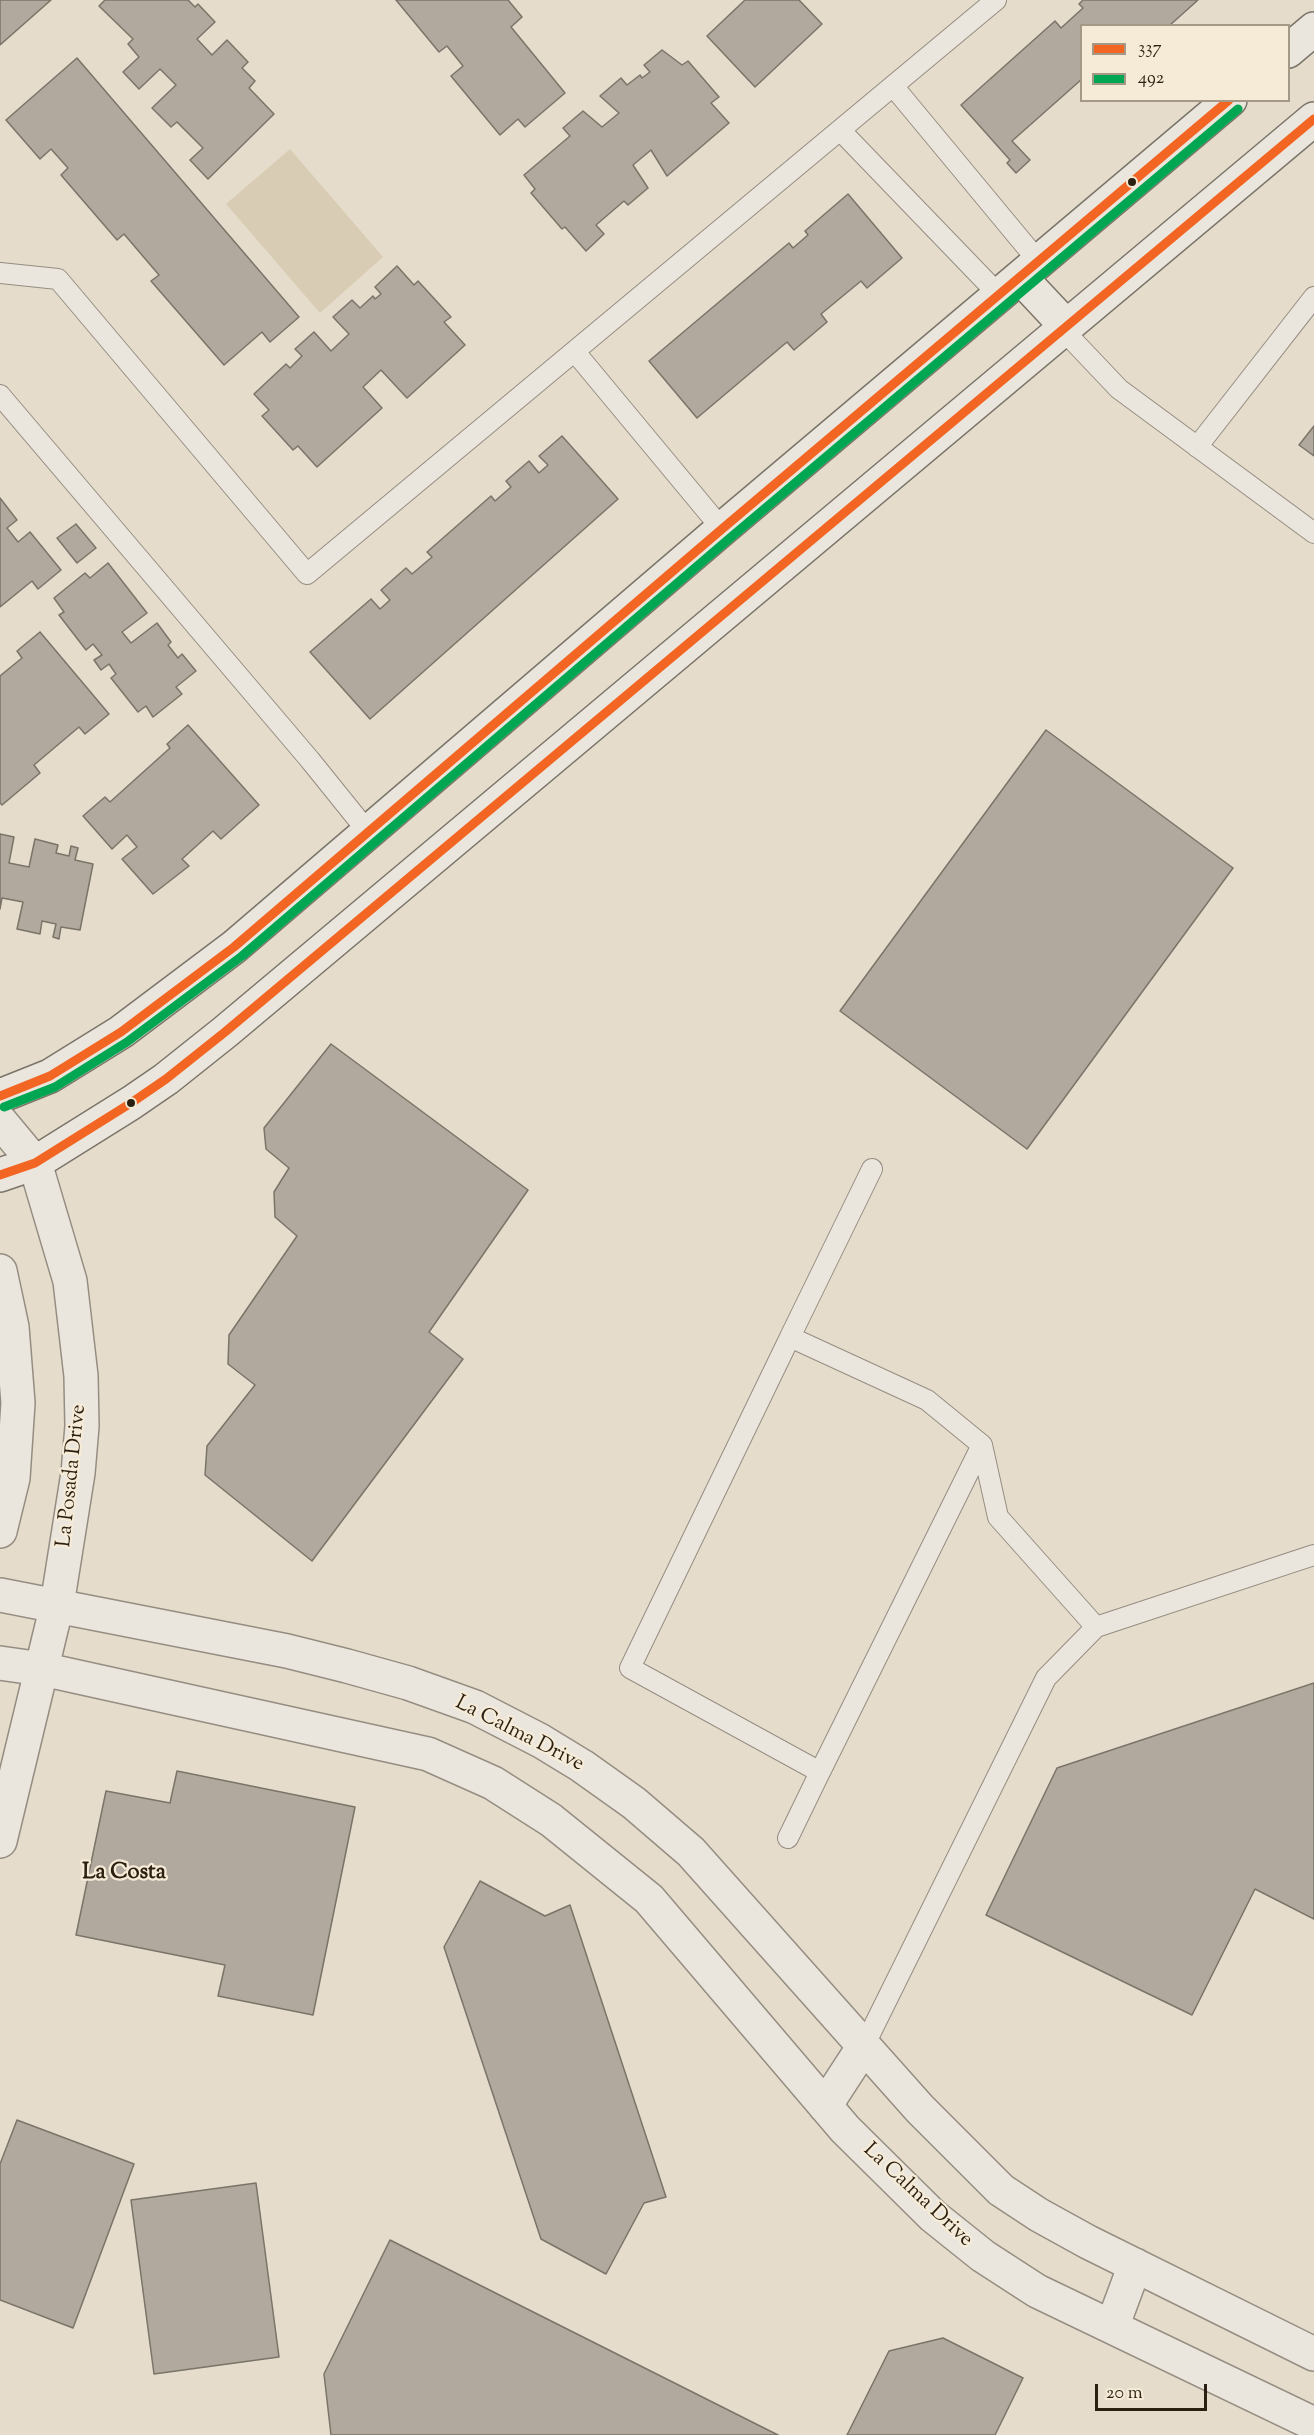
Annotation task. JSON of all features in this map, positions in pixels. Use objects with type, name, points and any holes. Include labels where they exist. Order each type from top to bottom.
[{"type":"street","points":[[1290,49],[1314,29]]},
{"type":"street","points":[[0,1096],[50,1076],[121,1032],[234,947],[722,529],[1228,102]]},
{"type":"street","points":[[0,1175],[35,1163],[166,1079],[225,1032],[1314,119]]},
{"type":"street","points":[[1020,279],[1065,329]]},
{"type":"street","name":"La Posada Drive","points":[[0,1121],[35,1163],[70,1281],[81,1376],[82,1426],[78,1473],[57,1605],[0,1841]]},
{"type":"street","points":[[0,1271],[12,1327],[18,1403],[13,1478],[0,1531]]},
{"type":"street","name":"La Calma Drive","points":[[0,1595],[287,1651],[378,1675],[475,1707],[541,1741],[582,1766],[634,1803],[691,1852],[920,2109],[1001,2190],[1039,2215],[1314,2354]]},
{"type":"street","name":"La Calma Drive","points":[[0,1663],[42,1669],[428,1754],[493,1783],[551,1820],[649,1899],[845,2129],[933,2216],[983,2256],[1036,2291],[1314,2424]]},
{"type":"street","points":[[825,2106],[864,2046]]},
{"type":"street","points":[[1112,2327],[1136,2265]]},
{"type":"lane","points":[[0,273],[58,279],[307,574],[996,0]]},
{"type":"lane","points":[[893,86],[1020,279]]},
{"type":"lane","points":[[840,130],[1020,279]]},
{"type":"lane","points":[[1197,447],[1314,297]]},
{"type":"lane","points":[[1065,329],[1119,389],[1314,533]]},
{"type":"lane","points":[[575,352],[722,529]]},
{"type":"lane","points":[[0,395],[310,760],[368,832]]},
{"type":"lane","points":[[820,1773],[630,1668],[872,1169]]},
{"type":"lane","points":[[790,1337],[927,1400],[982,1445],[998,1517],[1096,1627]]},
{"type":"lane","points":[[788,1838],[982,1445]]},
{"type":"lane","points":[[864,2046],[1047,1678],[1096,1627],[1314,1555]]},
{"type":"shaded area","points":[[290,149],[383,257],[320,313],[226,204]]},
{"type":"building","points":[[0,0],[51,0],[0,45]]},
{"type":"building","points":[[105,0],[188,0],[195,7],[198,4],[215,22],[197,39],[212,55],[227,40],[248,62],[242,68],[255,81],[249,88],[274,114],[208,179],[190,160],[203,148],[177,122],[171,127],[152,108],[176,85],[160,69],[139,89],[123,72],[139,57],[128,44],[133,39],[99,6]]},
{"type":"building","points":[[396,0],[508,0],[522,17],[511,27],[565,93],[525,127],[518,119],[500,135],[451,76],[463,66],[447,46],[439,52]]},
{"type":"building","points":[[745,0],[799,0],[822,24],[755,87],[707,36]]},
{"type":"building","points":[[1083,0],[1198,0],[1171,24],[1080,24],[1080,81],[1012,141],[1030,160],[1016,173],[1007,163],[1010,160],[961,105],[1055,21],[1061,28],[1083,8],[1079,4]]},
{"type":"building","points":[[662,50],[682,65],[688,61],[719,97],[711,103],[729,123],[667,176],[651,150],[633,165],[648,188],[628,205],[624,201],[596,225],[604,234],[586,251],[565,227],[562,229],[531,193],[535,189],[524,175],[570,136],[563,128],[583,111],[602,127],[619,113],[600,96],[621,78],[627,85],[640,75],[642,78],[650,72],[644,65]]},
{"type":"building","points":[[77,58],[299,317],[270,342],[262,332],[224,365],[151,281],[159,275],[124,234],[117,240],[61,175],[68,168],[51,149],[40,159],[6,120]]},
{"type":"building","points":[[848,194],[902,258],[867,288],[861,281],[821,314],[827,322],[794,350],[787,342],[697,418],[649,361],[789,243],[793,248],[808,235],[805,231]]},
{"type":"building","points":[[397,266],[414,285],[418,281],[451,317],[444,322],[465,345],[407,398],[381,370],[363,387],[382,408],[317,467],[298,446],[293,450],[262,416],[269,410],[254,394],[286,364],[290,368],[302,356],[295,349],[314,332],[331,351],[349,334],[333,317],[352,300],[360,308],[373,296],[375,299],[381,294],[375,287]]},
{"type":"building","points":[[1314,426],[1314,456],[1299,445]]},
{"type":"building","points":[[562,436],[618,499],[370,719],[310,652],[371,599],[380,609],[390,600],[381,590],[406,568],[412,574],[432,557],[427,552],[491,496],[495,501],[511,487],[506,481],[529,461],[539,473],[548,465],[539,456]]},
{"type":"building","points":[[0,498],[17,520],[7,528],[18,542],[30,532],[61,570],[38,589],[32,581],[0,607]]},
{"type":"building","points":[[76,524],[96,548],[77,563],[57,538]]},
{"type":"building","points":[[108,563],[147,613],[122,632],[131,643],[157,623],[171,642],[168,645],[178,658],[182,654],[196,671],[176,687],[182,694],[153,717],[146,706],[138,712],[111,678],[116,674],[109,664],[101,670],[94,660],[102,655],[93,644],[86,650],[59,615],[64,612],[54,598],[85,573],[90,578]]},
{"type":"building","points":[[40,632],[109,714],[85,734],[79,727],[34,765],[40,773],[2,805],[0,803],[0,676],[22,658],[17,651]]},
{"type":"building","points":[[188,725],[259,805],[221,839],[213,831],[182,859],[189,866],[153,894],[122,859],[137,847],[127,835],[112,849],[83,816],[105,797],[110,802],[170,748],[167,744]]},
{"type":"building","points":[[1046,730],[1233,868],[1027,1149],[840,1011]]},
{"type":"building","points":[[0,834],[14,837],[9,863],[29,867],[35,839],[58,845],[56,853],[69,856],[71,846],[78,848],[75,860],[93,864],[80,930],[61,927],[59,939],[53,937],[56,924],[42,921],[40,934],[17,929],[23,902],[2,898],[0,909]]},
{"type":"building","points":[[331,1044],[528,1190],[429,1332],[463,1359],[312,1561],[205,1475],[207,1446],[255,1385],[228,1364],[229,1335],[297,1236],[275,1217],[274,1192],[289,1168],[266,1149],[264,1128]]},
{"type":"building","points":[[1314,1683],[1314,1919],[1255,1889],[1192,2015],[986,1915],[1057,1768]]},
{"type":"building","points":[[177,1771],[355,1807],[313,2015],[218,1996],[225,1965],[76,1935],[106,1791],[170,1803]]},
{"type":"building","points":[[480,1881],[545,1916],[570,1905],[666,2197],[644,2203],[606,2274],[541,2239],[444,1947]]},
{"type":"building","points":[[17,2120],[134,2164],[73,2328],[0,2300],[0,2164]]},
{"type":"building","points":[[256,2183],[279,2357],[154,2374],[131,2200]]},
{"type":"building","points":[[390,2240],[778,2435],[331,2435],[324,2374]]},
{"type":"building","points":[[943,2338],[1023,2378],[995,2435],[847,2435],[889,2351]]},
{"type":"transit line","name":"337","points":[[0,1096],[50,1076],[121,1032],[234,947],[722,529],[1227,102]]},
{"type":"transit line","name":"492","points":[[4,1107],[55,1087],[127,1042],[242,956],[730,538],[1238,109]]},
{"type":"transit line","name":"337","points":[[0,1175],[35,1163],[131,1103],[166,1079],[225,1032],[1314,119]]},
{"type":"district","name":"La Costa","points":[[124,1874]]}]
